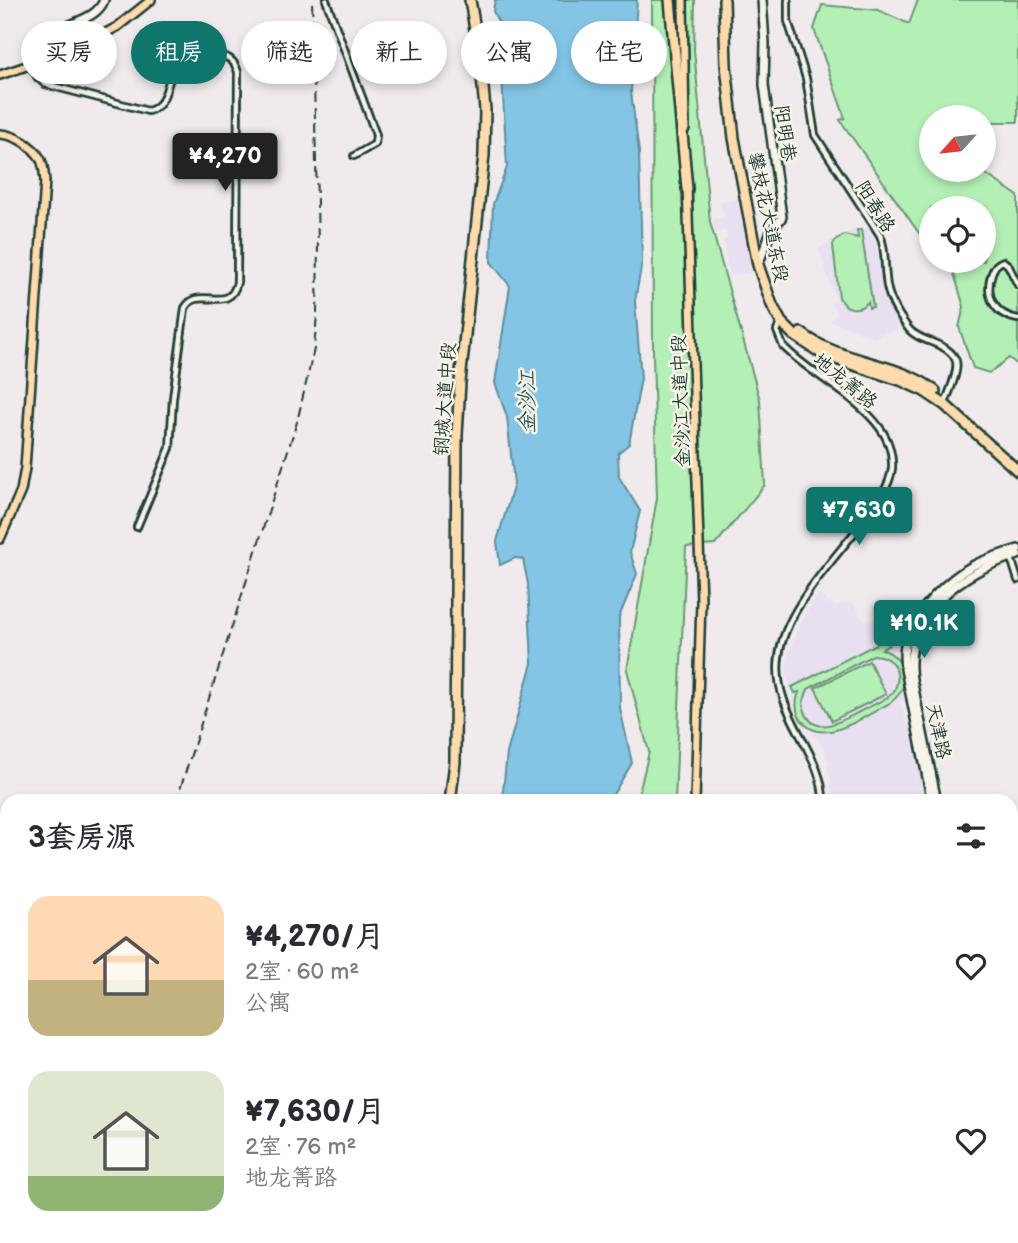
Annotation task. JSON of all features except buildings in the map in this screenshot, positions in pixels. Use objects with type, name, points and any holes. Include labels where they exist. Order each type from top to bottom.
[{"type":"highway","name":"钢城大道中段","points":[[451,794],[455,762],[457,435],[485,144],[481,65],[470,0]]},
{"type":"highway","points":[[670,0],[687,189]]},
{"type":"highway","name":"攀枝花大道东段","points":[[727,0],[737,127],[767,280],[784,316],[796,330],[827,349],[927,385],[1018,471]]},
{"type":"highway","name":"攀枝花大道东段","points":[[727,0],[729,100],[758,265],[772,305],[782,321],[794,335],[824,355],[900,380],[945,402],[1018,464]]},
{"type":"main road","points":[[79,21],[97,12],[104,0]]},
{"type":"main road","points":[[127,19],[144,0]]},
{"type":"main road","points":[[117,27],[151,0]]},
{"type":"main road","points":[[683,0],[685,152]]},
{"type":"main road","name":"阳明巷","points":[[758,265],[761,254],[782,217],[764,85],[762,0]]},
{"type":"main road","points":[[0,75],[21,68]]},
{"type":"main road","points":[[0,134],[11,135],[41,159],[45,181],[25,468],[21,491],[0,540]]},
{"type":"main road","name":"金沙江大道中段","points":[[687,189],[701,525],[700,674],[695,794]]},
{"type":"main road","points":[[930,794],[905,669],[907,637],[922,613],[960,574],[984,560],[1018,549]]},
{"type":"main road","name":"天津路","points":[[935,794],[912,679],[910,660],[913,640],[926,617],[957,584],[987,566],[1015,556]]},
{"type":"street","points":[[326,0],[376,135],[375,144],[354,156]]},
{"type":"street","name":"阳春路","points":[[788,0],[788,21],[806,78],[815,135],[883,242],[887,288],[895,309],[916,336],[945,349],[956,360],[957,367],[945,402]]},
{"type":"street","points":[[45,84],[148,111],[158,106],[174,66],[186,57],[213,54],[228,57],[239,72],[235,291],[230,297],[219,300],[196,298],[189,301],[186,308],[173,398],[170,448],[137,527]]},
{"type":"street","points":[[1018,285],[1008,265],[1003,261],[994,268],[988,288],[992,303],[997,309],[1008,317],[1018,319]]},
{"type":"street","name":"地龙箐路","points":[[782,321],[777,331],[783,346],[865,411],[881,429],[891,450],[892,469],[885,488],[873,508],[796,609],[784,633],[778,658],[779,684],[786,709],[816,769],[821,794]]},
{"type":"street","points":[[1015,556],[1018,580]]},
{"type":"shaded area","points":[[738,199],[752,272],[729,276],[723,240],[727,239],[726,230],[715,232],[713,219],[724,217],[721,202]]},
{"type":"shaded area","points":[[869,228],[874,231],[884,292],[896,315],[898,331],[886,332],[875,338],[830,321],[837,313],[831,304],[836,301],[818,248],[852,230]]},
{"type":"shaded area","points":[[819,594],[837,606],[853,603],[861,617],[869,620],[883,618],[894,634],[902,634],[910,698],[900,703],[907,724],[919,740],[929,794],[832,794],[827,770],[829,759],[825,758],[826,754],[817,737],[813,736],[814,732],[803,726],[796,713],[787,675],[787,659],[804,616]]},
{"type":"green space","points":[[652,0],[695,0],[694,50],[710,222],[760,400],[765,485],[715,545],[686,547],[675,794],[639,794],[649,752],[627,670],[657,498],[653,354],[652,84],[667,84],[667,21],[652,21]]},
{"type":"green space","points":[[918,0],[1018,0],[1018,122],[996,122],[996,105],[919,105],[919,182],[996,181],[1018,196],[1018,365],[1009,358],[989,373],[973,368],[959,327],[964,307],[954,273],[996,273],[996,196],[919,196],[919,233],[840,120],[845,118],[814,29],[822,5],[878,10],[909,24]]},
{"type":"green space","points":[[857,230],[861,230],[873,307],[869,308],[868,302],[856,308],[848,307],[839,297],[833,245],[844,235],[858,238]]},
{"type":"green space","points":[[886,639],[889,645],[882,649],[897,660],[904,674],[902,689],[890,703],[847,726],[823,732],[813,729],[801,720],[797,708],[799,692],[795,693],[792,687]],"holes":[[[873,655],[880,656],[895,667],[897,679],[893,693],[834,724],[825,726],[811,722],[803,703],[808,689]]]},
{"type":"green space","points":[[869,661],[886,694],[832,721],[815,688]]},
{"type":"water","name":"金沙江","points":[[495,0],[637,0],[636,21],[571,21],[571,84],[632,84],[639,152],[642,262],[635,301],[641,378],[629,444],[618,453],[619,477],[640,511],[630,552],[637,574],[619,617],[620,708],[632,763],[613,794],[503,794],[507,753],[532,663],[528,584],[523,559],[515,558],[500,565],[497,541],[514,484],[507,417],[495,383],[510,286],[491,262],[493,204],[507,167],[502,84],[557,84],[557,21],[498,21],[493,11]]},
{"type":"railway","points":[[179,794],[297,422],[314,349],[318,243],[312,0]]}]
